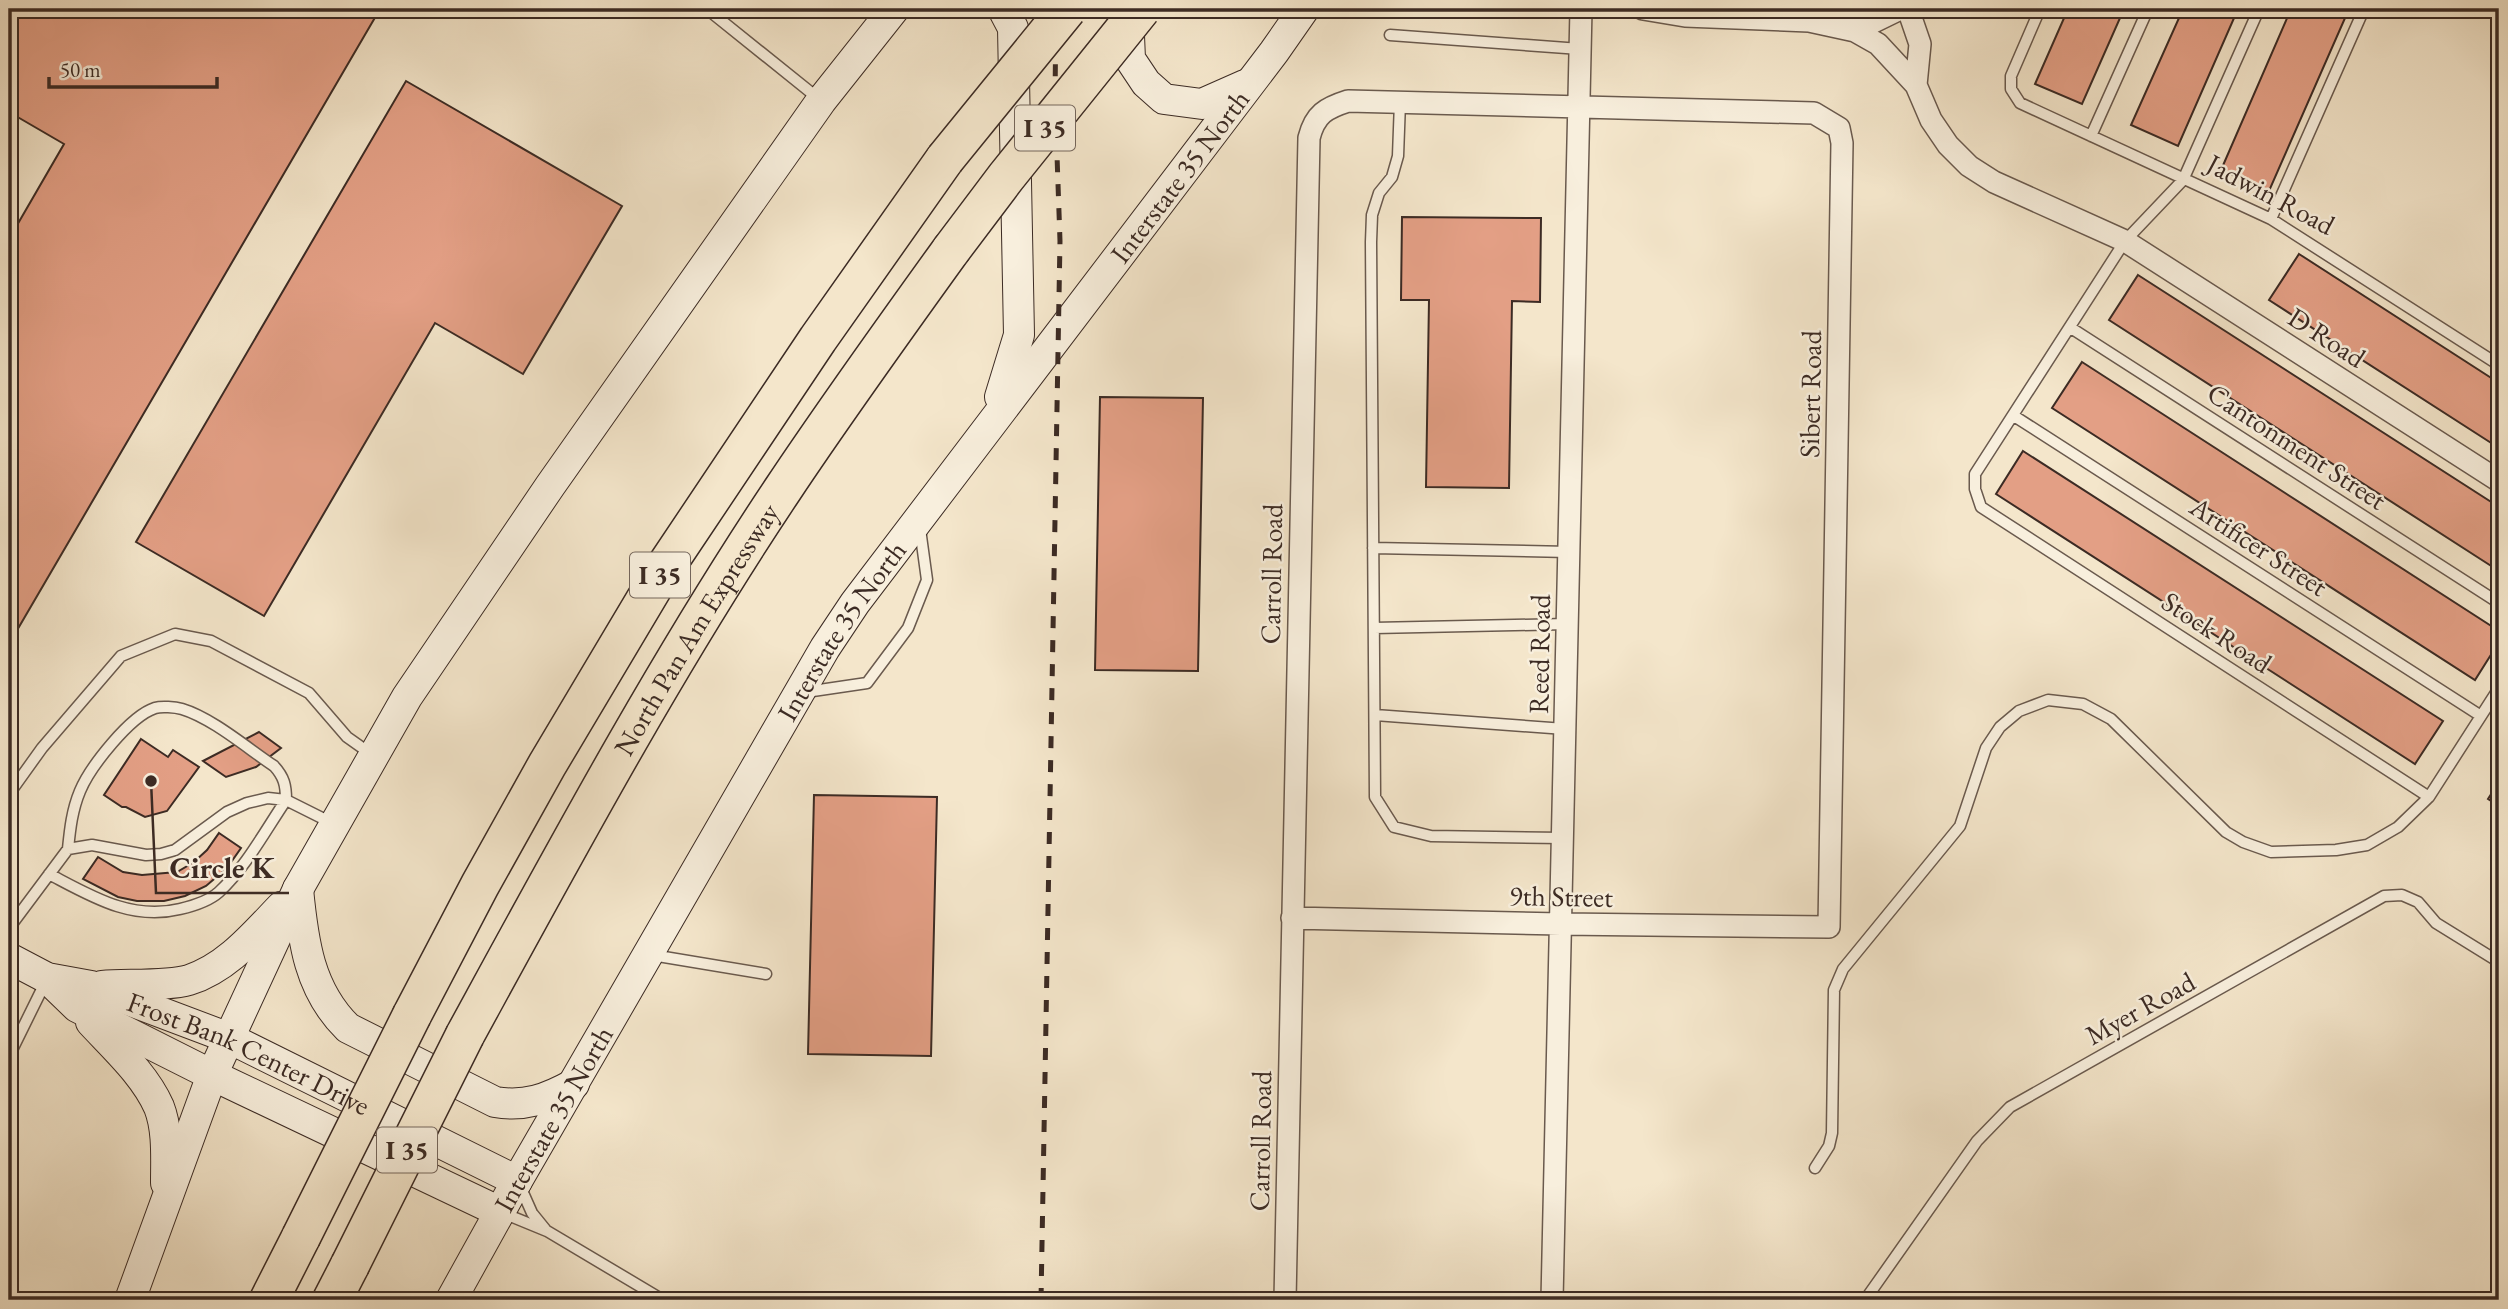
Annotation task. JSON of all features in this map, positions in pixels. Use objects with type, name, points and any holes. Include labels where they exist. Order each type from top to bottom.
[{"type":"highway","name":"North Pan Am Expressway","points":[[270,1300],[486,873],[662,572],[818,339],[945,159],[1067,9]]},
{"type":"highway","name":"North Pan Am Expressway","points":[[332,1300],[465,1035],[568,846],[705,613],[782,490],[951,250],[1141,9]]},
{"type":"main road","points":[[130,1300],[212,1075],[298,889],[407,697],[532,512],[821,100],[894,9]]},
{"type":"main road","points":[[991,421],[1019,335],[1013,28],[1003,9]]},
{"type":"main road","points":[[1128,9],[1130,59],[1146,83],[1164,99],[1202,104],[1250,82]]},
{"type":"main road","name":"Interstate 35 North","points":[[451,1300],[517,1181],[855,603],[1304,9]]},
{"type":"main road","points":[[166,1200],[166,1140],[159,1108],[84,997],[187,981],[217,968],[246,943],[298,889]]},
{"type":"main road","points":[[298,889],[301,924],[313,972],[333,1013],[348,1028],[495,1101],[515,1105],[534,1101],[574,1084]]},
{"type":"main road","name":"Frost Bank Center Drive","points":[[9,958],[84,997],[212,1075],[500,1212]]},
{"type":"main road","name":"Frost Bank Center Drive","points":[[84,997],[229,1038],[517,1181]]},
{"type":"street","name":"Reed Road","points":[[1552,1300],[1581,9]]},
{"type":"street","points":[[1643,9],[1685,16],[1809,21],[1855,31],[1878,44],[1916,85],[1937,129],[1948,145],[1969,166],[1994,182],[2125,241]]},
{"type":"street","points":[[1809,21],[1836,9]]},
{"type":"street","points":[[1855,31],[1856,9]]},
{"type":"street","points":[[1855,31],[1900,9]]},
{"type":"street","points":[[1908,9],[1920,44],[1916,85]]},
{"type":"street","name":"Carroll Road","points":[[1285,1300],[1309,138],[1312,124],[1327,108],[1348,101],[1579,106]]},
{"type":"street","name":"Sibert Road","points":[[1579,106],[1814,113],[1839,128],[1842,156],[1829,927]]},
{"type":"street","name":"D Road","points":[[2125,241],[2499,481]]},
{"type":"street","name":"9th Street","points":[[1292,918],[1829,927]]},
{"type":"lane","points":[[707,9],[821,100]]},
{"type":"lane","name":"Jadwin Road","points":[[2040,9],[2011,76],[2011,89],[2020,103],[2271,219],[2499,365]]},
{"type":"lane","points":[[2091,136],[2148,9]]},
{"type":"lane","points":[[2014,416],[2125,241],[2183,180],[2259,9]]},
{"type":"lane","points":[[2271,219],[2364,9]]},
{"type":"lane","points":[[1390,35],[1580,48]]},
{"type":"lane","points":[[1400,102],[1398,156],[1392,177],[1379,193],[1372,215],[1375,797],[1394,827],[1431,836],[1563,838]]},
{"type":"lane","name":"Cantonment Street","points":[[2071,328],[2499,603]]},
{"type":"lane","name":"Stock Road","points":[[2014,416],[1975,474],[1981,507],[2429,797]]},
{"type":"lane","name":"Artificer Street","points":[[2014,416],[2481,716]]},
{"type":"lane","points":[[800,693],[867,683],[908,628],[926,580],[918,518]]},
{"type":"lane","points":[[1373,548],[1569,552]]},
{"type":"lane","points":[[1374,628],[1567,624]]},
{"type":"lane","points":[[9,794],[42,748],[121,656],[175,634],[211,641],[309,693],[347,737],[373,756]]},
{"type":"lane","points":[[1815,1168],[1829,1146],[1832,1133],[1834,990],[1843,969],[1960,826],[1986,748],[2000,727],[2018,711],[2048,699],[2083,704],[2111,719],[2226,832],[2243,842],[2271,852],[2336,850],[2367,845],[2398,827],[2429,797],[2499,688]]},
{"type":"lane","points":[[9,928],[49,874],[68,849],[70,828],[81,788],[113,741],[135,720],[156,708],[181,709],[206,720],[282,774],[286,786],[286,800],[233,878],[216,895],[193,906],[165,913],[135,913],[106,903],[49,874]]},
{"type":"lane","points":[[1375,715],[1565,729]]},
{"type":"lane","points":[[68,849],[92,845],[146,855],[161,855],[175,850],[227,812],[268,798],[286,800],[335,824]]},
{"type":"lane","name":"Myer Road","points":[[1865,1300],[1977,1141],[2010,1107],[2384,896],[2402,895],[2418,902],[2435,923],[2499,962]]},
{"type":"lane","points":[[649,954],[766,974]]},
{"type":"lane","points":[[9,1056],[47,978]]},
{"type":"lane","points":[[517,1181],[532,1213],[547,1231]]},
{"type":"lane","points":[[500,1212],[547,1231],[663,1300]]},
{"type":"building","points":[[9,9],[380,9],[9,644],[9,239],[64,144],[9,112]]},
{"type":"building","points":[[2068,9],[2124,9],[2082,104],[2035,84]]},
{"type":"building","points":[[2183,9],[2238,9],[2178,146],[2131,125]]},
{"type":"building","points":[[2291,9],[2349,9],[2269,191],[2221,170]]},
{"type":"building","points":[[406,81],[622,206],[523,374],[435,323],[264,616],[136,542]]},
{"type":"building","points":[[1402,217],[1541,218],[1540,302],[1512,301],[1509,488],[1426,487],[1429,300],[1401,300]]},
{"type":"building","points":[[2299,254],[2499,383],[2499,448],[2269,300]]},
{"type":"building","points":[[2138,275],[2499,507],[2499,571],[2109,320]]},
{"type":"building","points":[[2082,362],[2499,631],[2499,642],[2475,680],[2052,408]]},
{"type":"building","points":[[1100,397],[1203,398],[1198,671],[1095,670]]},
{"type":"building","points":[[2023,451],[2443,721],[2415,764],[1996,494]]},
{"type":"building","points":[[259,732],[281,748],[256,767],[226,777],[203,761]]},
{"type":"building","points":[[141,739],[168,757],[173,750],[199,767],[167,811],[145,817],[104,795]]},
{"type":"building","points":[[2499,782],[2499,806],[2488,799]]},
{"type":"building","points":[[814,795],[937,797],[931,1056],[808,1054]]},
{"type":"building","points":[[219,833],[241,848],[227,868],[206,886],[185,896],[164,901],[137,901],[118,897],[83,879],[98,857],[123,872],[142,875],[177,872],[207,850]]},
{"type":"railway","points":[[1041,1300],[1060,241],[1055,98],[1056,9]]},
{"type":"place","name":"Circle K","points":[[151,781]]}]
